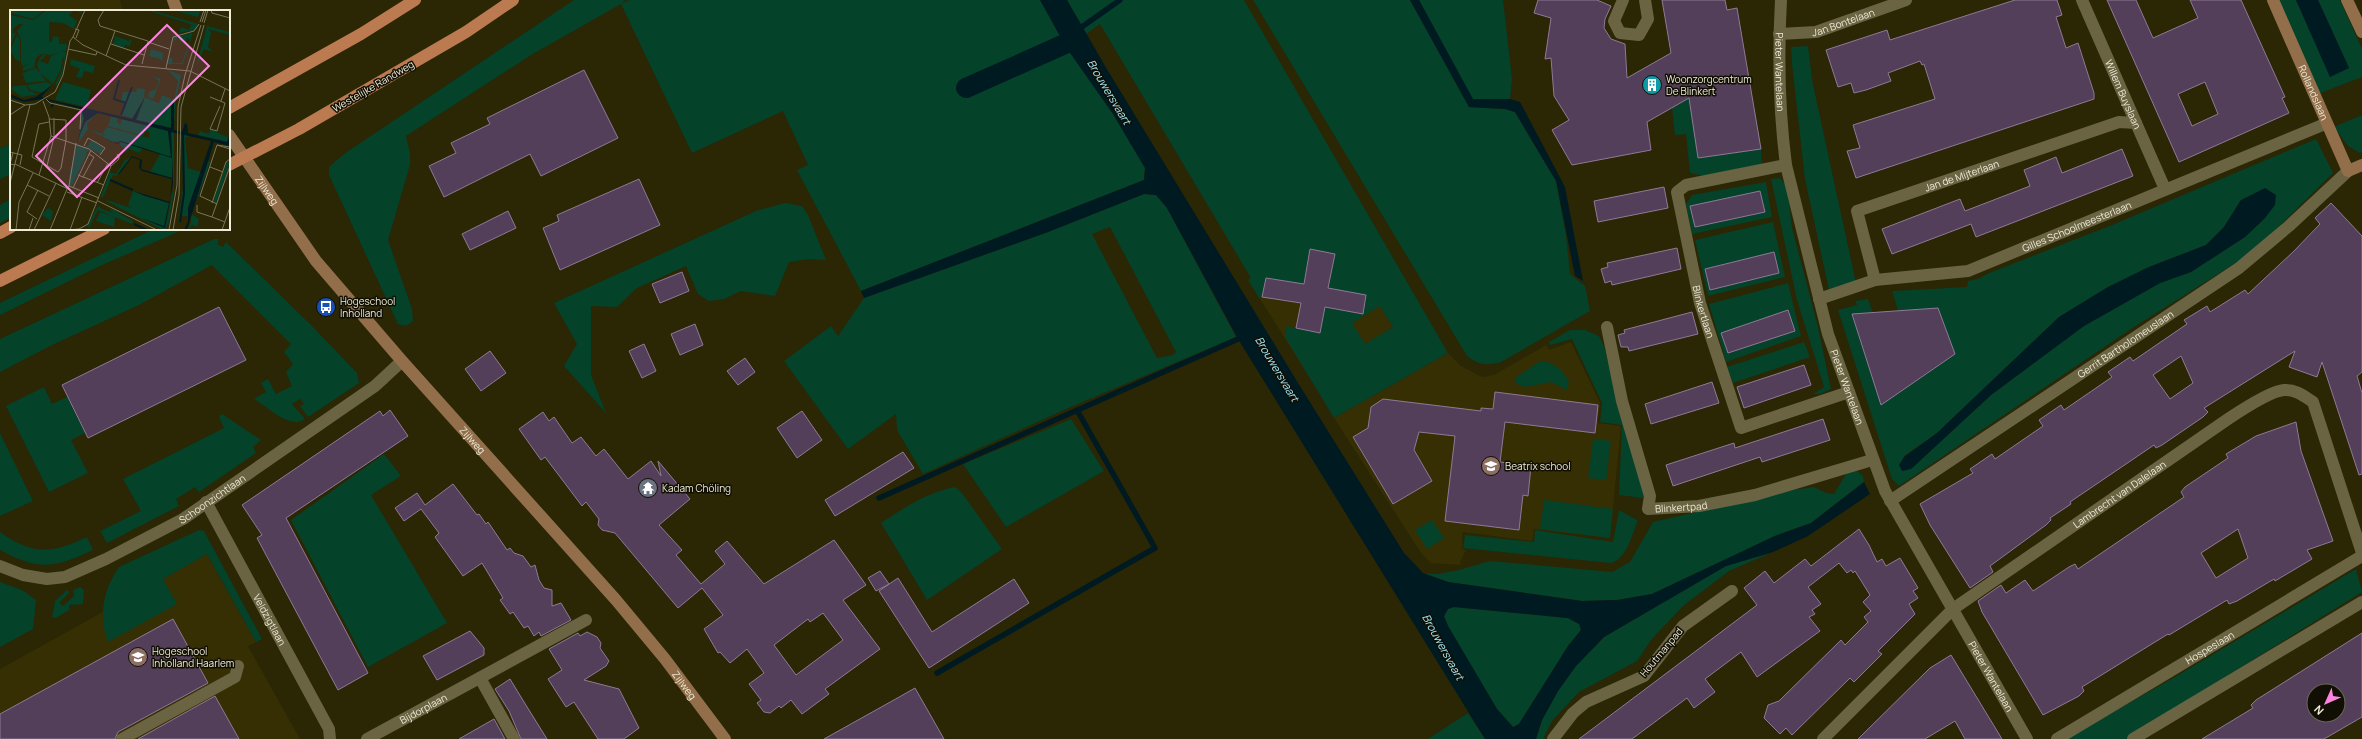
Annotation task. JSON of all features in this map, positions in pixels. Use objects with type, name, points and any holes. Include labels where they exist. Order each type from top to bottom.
[{"type":"main road","points":[[173,0],[177,10]]},
{"type":"main road","points":[[230,107],[361,34],[415,0]]},
{"type":"main road","name":"Westelijke Randweg","points":[[230,164],[299,129],[466,32],[513,0]]},
{"type":"main road","name":"Rollandslaan","points":[[2273,0],[2325,124],[2348,171]]},
{"type":"main road","points":[[2347,0],[2362,32]]},
{"type":"main road","name":"Zijlweg","points":[[230,137],[316,261],[402,361],[616,600],[665,659],[725,739]]},
{"type":"main road","points":[[2348,171],[2362,166]]},
{"type":"main road","points":[[0,233],[10,228]]},
{"type":"main road","points":[[0,281],[102,230]]},
{"type":"street","points":[[1623,0],[1614,21],[1620,33],[1639,35],[1648,19],[1645,0]]},
{"type":"street","name":"Pieter Wantelaan","points":[[1781,0],[1779,34],[1783,144],[1786,164],[1828,334],[1872,460],[1890,501],[2027,739]]},
{"type":"street","name":"Jan Bontelaan","points":[[1779,34],[1816,32],[1906,0]]},
{"type":"street","name":"Willem Buyslaan","points":[[2082,0],[2165,189]]},
{"type":"street","name":"Jan de Mijterlaan","points":[[1875,280],[1857,211],[2119,122],[2136,123]]},
{"type":"street","name":"Gilles Schoolmeesterlaan","points":[[1819,300],[1875,280],[1968,271],[2325,124]]},
{"type":"street","name":"Blinkertlaan","points":[[1786,164],[1686,185],[1677,192],[1700,303],[1741,428],[1849,392]]},
{"type":"street","name":"Gerrit Bartholomeuslaan","points":[[1890,501],[2239,268],[2290,226],[2348,171]]},
{"type":"street","name":"Blinkertpad","points":[[1607,327],[1622,401],[1650,496],[1648,509],[1699,506],[1755,496],[1872,460]]},
{"type":"street","name":"Schoonzichtlaan","points":[[0,566],[22,576],[47,579],[65,577],[183,519],[375,386],[402,361]]},
{"type":"street","name":"Lambrecht van Dalelaan","points":[[1824,739],[1953,609],[2228,419],[2252,404],[2284,390],[2299,393],[2313,402],[2362,554]]},
{"type":"street","name":"Veldzigtlaan","points":[[206,502],[329,729],[330,739]]},
{"type":"street","name":"Hospeslaan","points":[[2057,739],[2362,554]]},
{"type":"street","name":"Houtmanpad","points":[[1553,739],[1573,713],[1586,702],[1644,676],[1683,626],[1732,591]]},
{"type":"street","points":[[2134,739],[2362,602]]},
{"type":"street","name":"Bijdorplaan","points":[[367,739],[586,620]]},
{"type":"street","points":[[122,739],[235,677],[238,666]]},
{"type":"street","points":[[480,678],[514,739]]},
{"type":"shaded area","points":[[0,0],[120,0],[123,10],[10,10],[10,144],[0,148]]},
{"type":"shaded area","points":[[1336,229],[1393,327],[1310,378],[1248,280]]},
{"type":"shaded area","name":"Beatrix school","points":[[1571,342],[1600,403],[1598,423],[1621,426],[1610,538],[1534,529],[1532,541],[1462,532],[1462,549],[1466,550],[1460,562],[1461,565],[1431,563],[1421,553],[1334,418],[1448,353],[1461,366],[1482,377],[1494,375],[1546,345],[1549,350]]},
{"type":"shaded area","name":"Hogeschool Inholland Haarlem","points":[[207,554],[256,642],[248,646],[300,739],[0,739],[0,669]]},
{"type":"green space","points":[[574,0],[625,0],[622,3],[630,0],[1040,0],[1066,47],[1113,114],[1145,168],[1144,180],[861,291],[797,170],[808,165],[783,111],[692,153],[621,4],[531,55],[406,136],[410,153],[410,165],[388,240],[412,309],[413,321],[406,326],[398,324],[329,175],[329,167],[344,154]]},
{"type":"green space","points":[[1067,0],[1244,0],[1448,353],[1334,418],[1285,337],[1286,326],[1320,333],[1335,254],[1310,249],[1303,287],[1290,282],[1266,278],[1262,297],[1259,298],[1248,280],[1251,278],[1100,24],[1086,34]],"holes":[[[1380,306],[1393,327],[1365,344],[1352,323]]]},
{"type":"green space","points":[[1253,0],[1410,0],[1469,107],[1505,109],[1515,112],[1556,181],[1566,235],[1570,274],[1585,286],[1590,311],[1501,362],[1483,364],[1467,356]]},
{"type":"green space","points":[[1419,0],[1503,0],[1512,79],[1510,99],[1473,100]]},
{"type":"green space","points":[[2277,0],[2296,0],[2330,76],[2349,68],[2318,0],[2340,0],[2362,49],[2362,77],[2318,94]]},
{"type":"green space","points":[[1808,46],[1812,80],[1856,283],[1829,290],[1805,179],[1792,64],[1791,47]]},
{"type":"green space","points":[[1689,98],[1698,158],[1761,149],[1762,165],[1705,176],[1690,173],[1686,134],[1675,135],[1672,108]]},
{"type":"green space","points":[[2362,115],[2362,152],[2360,153],[2348,146],[2334,127]]},
{"type":"green space","points":[[2316,139],[2333,173],[2253,252],[2134,327],[1899,486],[1892,479],[1838,310],[1857,305],[1855,301],[1868,299],[1877,324],[1900,317],[1892,291],[1967,287],[1968,281],[1978,279],[1989,273],[2112,225]],"holes":[[[2241,200],[2265,218],[2245,237],[2191,272],[2160,283],[2084,326],[1991,395],[1911,469],[1904,456],[1937,433],[2059,317],[2108,287],[2149,267],[2206,245],[2224,227]]]},
{"type":"green space","points":[[10,144],[10,174],[0,179],[0,148]]},
{"type":"green space","points":[[1780,178],[1787,187],[1792,228],[1818,327],[1831,389],[1820,394],[1813,394],[1824,387],[1797,300],[1771,179]]},
{"type":"green space","points":[[1766,182],[1772,217],[1692,234],[1686,204],[1692,195]]},
{"type":"green space","points":[[1144,194],[1156,195],[1167,208],[1236,337],[1066,409],[923,474],[897,430],[896,414],[848,449],[784,361],[831,326],[838,336],[864,298],[1048,232]],"holes":[[[1110,227],[1176,352],[1173,355],[1157,358],[1092,234]]]},
{"type":"green space","points":[[10,200],[10,218],[0,223],[0,205]]},
{"type":"green space","points":[[785,203],[802,206],[808,215],[826,260],[809,259],[789,262],[775,296],[741,291],[724,299],[709,301],[698,294],[686,266],[637,288],[617,307],[591,306],[591,375],[606,413],[564,366],[577,344],[554,303],[756,211]]},
{"type":"green space","points":[[1773,222],[1785,277],[1708,296],[1695,240]]},
{"type":"green space","points":[[152,230],[183,230],[102,265],[0,315],[0,303]]},
{"type":"green space","points":[[214,239],[219,239],[217,244],[223,247],[226,242],[312,326],[357,373],[359,383],[308,417],[300,406],[304,404],[300,399],[292,404],[305,419],[299,422],[286,420],[254,399],[266,392],[261,383],[268,379],[276,394],[292,386],[286,372],[293,364],[284,352],[291,344],[212,265],[139,305],[52,345],[0,372],[0,339]]},
{"type":"green space","points":[[1788,283],[1801,336],[1726,362],[1709,304]]},
{"type":"green space","points":[[1570,330],[1585,330],[1599,336],[1604,346],[1618,403],[1645,494],[1643,498],[1619,495],[1622,425],[1600,422],[1602,403],[1572,339],[1550,345],[1549,342]]},
{"type":"green space","points":[[1804,342],[1810,357],[1733,383],[1727,367]]},
{"type":"green space","points":[[1540,361],[1554,365],[1564,374],[1569,383],[1567,390],[1551,382],[1525,387],[1515,383],[1515,378]]},
{"type":"green space","points":[[44,387],[52,404],[67,397],[85,433],[71,440],[88,473],[49,492],[6,406]]},
{"type":"green space","points":[[222,414],[261,440],[253,447],[256,453],[199,492],[195,487],[176,499],[179,506],[107,543],[100,531],[141,511],[123,479],[224,428],[219,417]]},
{"type":"green space","points":[[1071,419],[1104,471],[1006,527],[963,464]]},
{"type":"green space","points":[[0,433],[33,501],[0,516]]},
{"type":"green space","points":[[1593,439],[1611,441],[1606,480],[1588,478]]},
{"type":"green space","points":[[384,454],[401,476],[371,495],[447,623],[368,667],[291,520]]},
{"type":"green space","points":[[1856,470],[1863,476],[1864,482],[1811,523],[1777,535],[1652,594],[1617,600],[1582,601],[1448,582],[1423,573],[1437,574],[1459,570],[1490,561],[1612,572],[1630,562],[1653,522],[1793,490],[1814,487],[1826,493],[1834,494],[1846,474]]},
{"type":"green space","points":[[955,487],[962,493],[1002,549],[927,600],[881,523],[907,506],[925,497]]},
{"type":"green space","points":[[1544,500],[1613,509],[1610,538],[1540,529]]},
{"type":"green space","points":[[1619,510],[1637,520],[1637,523],[1625,552],[1621,557],[1611,563],[1463,548],[1465,535],[1534,542],[1535,530],[1613,542]]},
{"type":"green space","points":[[1432,520],[1444,538],[1427,549],[1415,530]]},
{"type":"green space","points":[[199,530],[204,531],[262,639],[256,642],[207,554],[163,579],[177,604],[108,642],[103,623],[104,603],[109,585],[119,567]]},
{"type":"green space","points":[[0,532],[11,540],[22,545],[42,550],[63,547],[87,537],[93,550],[68,561],[46,565],[36,564],[13,557],[0,550]]},
{"type":"green space","points":[[1773,552],[1729,571],[1683,606],[1651,640],[1637,661],[1579,692],[1552,721],[1544,737],[1545,739],[1536,739],[1542,720],[1558,691],[1576,666],[1604,637],[1726,566]]},
{"type":"green space","points":[[2356,569],[2362,592],[2126,739],[2065,739],[2175,677]]},
{"type":"green space","points":[[0,582],[22,590],[36,600],[33,629],[0,647]]},
{"type":"green space","points":[[80,587],[84,590],[83,604],[69,605],[69,610],[56,618],[52,617],[55,601],[67,590],[70,592],[59,603],[63,606],[74,596],[73,590]]},
{"type":"green space","points":[[1454,607],[1568,618],[1579,624],[1581,630],[1568,646],[1519,724],[1513,727],[1497,709],[1448,626],[1444,617],[1448,609]]},
{"type":"green space","points":[[1468,713],[1485,739],[1428,739]]},
{"type":"water","name":"Brouwersvaart","points":[[1040,0],[1067,0],[1105,66],[1298,383],[1404,553],[1423,573],[1448,582],[1582,601],[1617,600],[1652,594],[1777,535],[1811,523],[1864,482],[1870,494],[1808,536],[1773,552],[1726,566],[1604,637],[1576,666],[1558,691],[1542,720],[1536,739],[1485,739],[1238,339],[1167,208],[1156,195],[1144,194],[1048,232],[864,298],[861,291],[1144,180],[1145,168],[1113,114],[1066,47]],"holes":[[[1454,607],[1568,618],[1579,624],[1581,630],[1568,646],[1519,724],[1513,727],[1497,709],[1448,626],[1444,616],[1448,609]]]},
{"type":"water","points":[[1410,0],[1419,0],[1473,99],[1510,99],[1520,102],[1565,187],[1583,281],[1575,276],[1556,181],[1515,112],[1505,109],[1469,107]]},
{"type":"water","points":[[2296,0],[2318,0],[2349,68],[2330,77]]},
{"type":"water","points":[[2265,188],[2276,195],[2275,205],[2265,218],[2245,237],[2191,272],[2160,283],[2084,326],[1991,395],[1911,469],[1902,471],[1899,465],[1904,457],[1937,433],[2059,317],[2108,287],[2149,267],[2206,245],[2224,227],[2241,200]]},
{"type":"building","name":"Woonzorgcentrum De Blinkert","points":[[1538,0],[1597,0],[1611,6],[1605,19],[1604,28],[1611,39],[1625,44],[1627,78],[1671,53],[1662,0],[1725,0],[1727,10],[1737,8],[1761,149],[1698,158],[1689,98],[1647,122],[1651,150],[1572,165],[1552,130],[1569,120],[1554,96],[1551,58],[1545,59],[1551,18],[1534,13]]},
{"type":"building","points":[[2015,0],[2057,0],[2062,15],[2056,17],[2066,48],[2078,43],[2094,93],[2094,99],[1856,178],[1847,151],[1860,148],[1853,125],[1935,99],[1924,64],[1922,65],[1920,61],[1888,73],[1891,81],[1866,90],[1854,93],[1851,83],[1838,87],[1826,50],[1887,30],[1890,40]]},
{"type":"building","points":[[2107,0],[2136,0],[2153,38],[2198,18],[2190,0],[2241,0],[2285,97],[2282,98],[2289,113],[2179,162]],"holes":[[[2205,82],[2218,114],[2192,126],[2178,94]]]},
{"type":"building","points":[[584,70],[618,138],[541,176],[530,154],[444,197],[429,166],[456,153],[451,143],[490,124],[487,118]]},
{"type":"building","points":[[2122,149],[2133,176],[1976,237],[1971,224],[1892,254],[1882,229],[1960,199],[1965,211],[2030,186],[2024,170],[2056,157],[2062,173]]},
{"type":"building","points":[[639,179],[660,225],[560,270],[543,228],[559,221],[557,215]]},
{"type":"building","points":[[1664,187],[1668,208],[1598,222],[1594,201]]},
{"type":"building","points":[[1760,191],[1765,212],[1695,227],[1690,206]]},
{"type":"building","points":[[2331,203],[2362,236],[2362,372],[2357,376],[2362,393],[2362,474],[2359,475],[2322,362],[2317,377],[2289,367],[2295,351],[2204,408],[2208,412],[2203,417],[2162,445],[2156,448],[2154,445],[2070,502],[2071,504],[2050,518],[2051,520],[2046,525],[1990,566],[1993,572],[1970,588],[1930,525],[1920,504],[1973,473],[1970,469],[1992,454],[1995,459],[2043,426],[2039,420],[2061,405],[2064,410],[2112,377],[2108,372],[2130,357],[2133,361],[2187,324],[2184,320],[2207,306],[2210,312],[2245,290],[2248,294],[2293,252],[2320,224],[2315,218]],"holes":[[[2181,356],[2193,383],[2170,399],[2153,375]]]},
{"type":"building","points":[[508,211],[516,228],[470,250],[462,234]]},
{"type":"building","points":[[1677,248],[1681,269],[1612,285],[1611,281],[1605,283],[1601,269],[1608,267],[1607,263]]},
{"type":"building","points":[[1310,249],[1335,254],[1328,288],[1366,295],[1363,314],[1325,307],[1320,333],[1296,328],[1301,303],[1262,297],[1266,278],[1304,284]]},
{"type":"building","points":[[1774,252],[1779,273],[1710,290],[1705,269]]},
{"type":"building","points":[[682,272],[689,291],[660,303],[652,284]]},
{"type":"building","points":[[219,307],[246,360],[88,438],[62,385]]},
{"type":"building","points":[[1938,308],[1955,354],[1881,405],[1852,314]]},
{"type":"building","points":[[1788,310],[1795,331],[1728,353],[1721,333]]},
{"type":"building","points":[[1692,312],[1698,334],[1629,351],[1628,347],[1621,347],[1618,335],[1625,333],[1624,330]]},
{"type":"building","points":[[695,324],[703,345],[680,355],[671,334]]},
{"type":"building","points":[[644,344],[656,371],[642,378],[629,351]]},
{"type":"building","points":[[490,351],[506,373],[481,391],[465,369]]},
{"type":"building","points":[[745,358],[755,372],[738,385],[727,371]]},
{"type":"building","points":[[1804,365],[1811,385],[1744,408],[1737,387]]},
{"type":"building","points":[[1712,382],[1719,403],[1651,424],[1645,404]]},
{"type":"building","points":[[1495,392],[1598,405],[1595,433],[1505,422],[1500,462],[1531,466],[1528,496],[1523,495],[1519,530],[1445,521],[1455,436],[1419,432],[1414,450],[1432,481],[1393,504],[1353,437],[1368,428],[1371,407],[1383,399],[1481,411],[1481,408],[1493,409]]},
{"type":"building","points":[[390,410],[408,436],[286,518],[368,673],[338,690],[257,538],[262,535],[242,505],[380,411],[383,416]]},
{"type":"building","points":[[802,411],[822,440],[797,458],[777,428]]},
{"type":"building","points":[[543,412],[549,421],[554,417],[572,443],[581,437],[596,456],[604,449],[628,479],[651,461],[661,476],[658,461],[690,499],[659,525],[682,550],[676,555],[701,584],[725,564],[715,551],[727,541],[764,584],[834,540],[866,585],[843,600],[880,649],[825,689],[829,694],[802,714],[791,700],[781,708],[779,706],[770,713],[764,712],[757,703],[761,700],[749,684],[764,673],[747,649],[730,663],[720,652],[718,653],[704,629],[723,615],[702,588],[678,608],[615,533],[602,530],[598,525],[599,519],[586,502],[582,506],[545,457],[541,460],[519,429]],"holes":[[[823,613],[843,640],[796,675],[774,645],[808,619],[810,622]]]},
{"type":"building","points":[[1823,419],[1830,440],[1762,462],[1760,457],[1673,486],[1666,465],[1734,443],[1735,448]]},
{"type":"building","points":[[2296,422],[2301,451],[2333,541],[2307,550],[2312,559],[2237,601],[2229,604],[2227,600],[2169,635],[2168,634],[2082,687],[2084,691],[2079,696],[2043,715],[1982,612],[1978,601],[2001,585],[2006,593],[2025,580],[2033,591],[2075,564],[2078,569],[2184,497],[2181,492],[2185,487],[2228,458],[2226,454],[2256,436]],"holes":[[[2238,529],[2248,558],[2216,578],[2201,553]]]},
{"type":"building","points":[[903,452],[914,468],[835,516],[825,500]]},
{"type":"building","points":[[453,484],[477,515],[479,514],[486,524],[488,522],[507,550],[510,548],[514,553],[523,556],[531,567],[535,565],[539,580],[544,588],[552,590],[552,606],[561,603],[571,620],[541,636],[539,632],[534,636],[528,626],[524,628],[513,612],[510,614],[500,600],[503,598],[482,563],[463,576],[435,537],[439,533],[421,509],[404,521],[395,508],[417,493],[425,505]]},
{"type":"building","points":[[1859,529],[1877,562],[1882,559],[1886,566],[1900,558],[1918,588],[1913,591],[1918,598],[1909,604],[1915,614],[1878,651],[1882,654],[1854,682],[1850,678],[1792,735],[1786,728],[1780,734],[1764,718],[1768,705],[1779,701],[1841,640],[1845,645],[1868,622],[1864,617],[1871,611],[1863,602],[1870,595],[1855,571],[1853,573],[1851,570],[1847,573],[1839,563],[1808,587],[1821,604],[1812,610],[1815,614],[1809,617],[1820,631],[1757,677],[1741,652],[1705,679],[1715,692],[1694,708],[1687,698],[1632,739],[1579,739],[1757,605],[1744,588],[1765,571],[1774,583],[1805,559],[1811,566]]},
{"type":"building","points":[[880,571],[889,584],[876,591],[868,578]]},
{"type":"building","points":[[898,578],[932,632],[1014,579],[1029,603],[929,668],[879,591]]},
{"type":"building","points":[[173,619],[208,683],[118,732],[115,739],[0,739],[0,714]]},
{"type":"building","points":[[470,631],[484,648],[484,655],[437,680],[423,656]]},
{"type":"building","points":[[587,632],[597,637],[601,643],[600,648],[609,661],[606,666],[584,680],[619,689],[639,728],[624,739],[598,739],[574,702],[566,707],[548,679],[562,670],[549,649],[578,633],[580,636]]},
{"type":"building","points":[[2362,633],[2362,717],[2324,739],[2202,739],[2253,708],[2251,705],[2256,700]]},
{"type":"building","points":[[1951,655],[2002,739],[1965,739],[1955,721],[1925,739],[1858,739],[1930,668]]},
{"type":"building","points":[[510,679],[547,739],[521,739],[509,711],[495,689]]},
{"type":"building","points":[[915,688],[944,739],[824,739],[901,696]]},
{"type":"building","points":[[215,696],[239,739],[138,739]]},
{"type":"building","points":[[494,719],[505,739],[459,739]]},
{"type":"waterway","points":[[1076,31],[1120,0]]},
{"type":"waterway","points":[[966,88],[1076,39]]},
{"type":"waterway","points":[[879,498],[1238,339]]},
{"type":"waterway","points":[[937,673],[1155,548],[1077,410]]},
{"type":"place","name":"Woonzorgcentrum De Blinkert","points":[[1652,85]]},
{"type":"place","name":"Hogeschool Inholland","points":[[326,307]]},
{"type":"place","name":"Beatrix school","points":[[1491,466]]},
{"type":"place","name":"Kadam Chöling","points":[[648,488]]},
{"type":"place","name":"Hogeschool Inholland Haarlem","points":[[138,657]]}]
